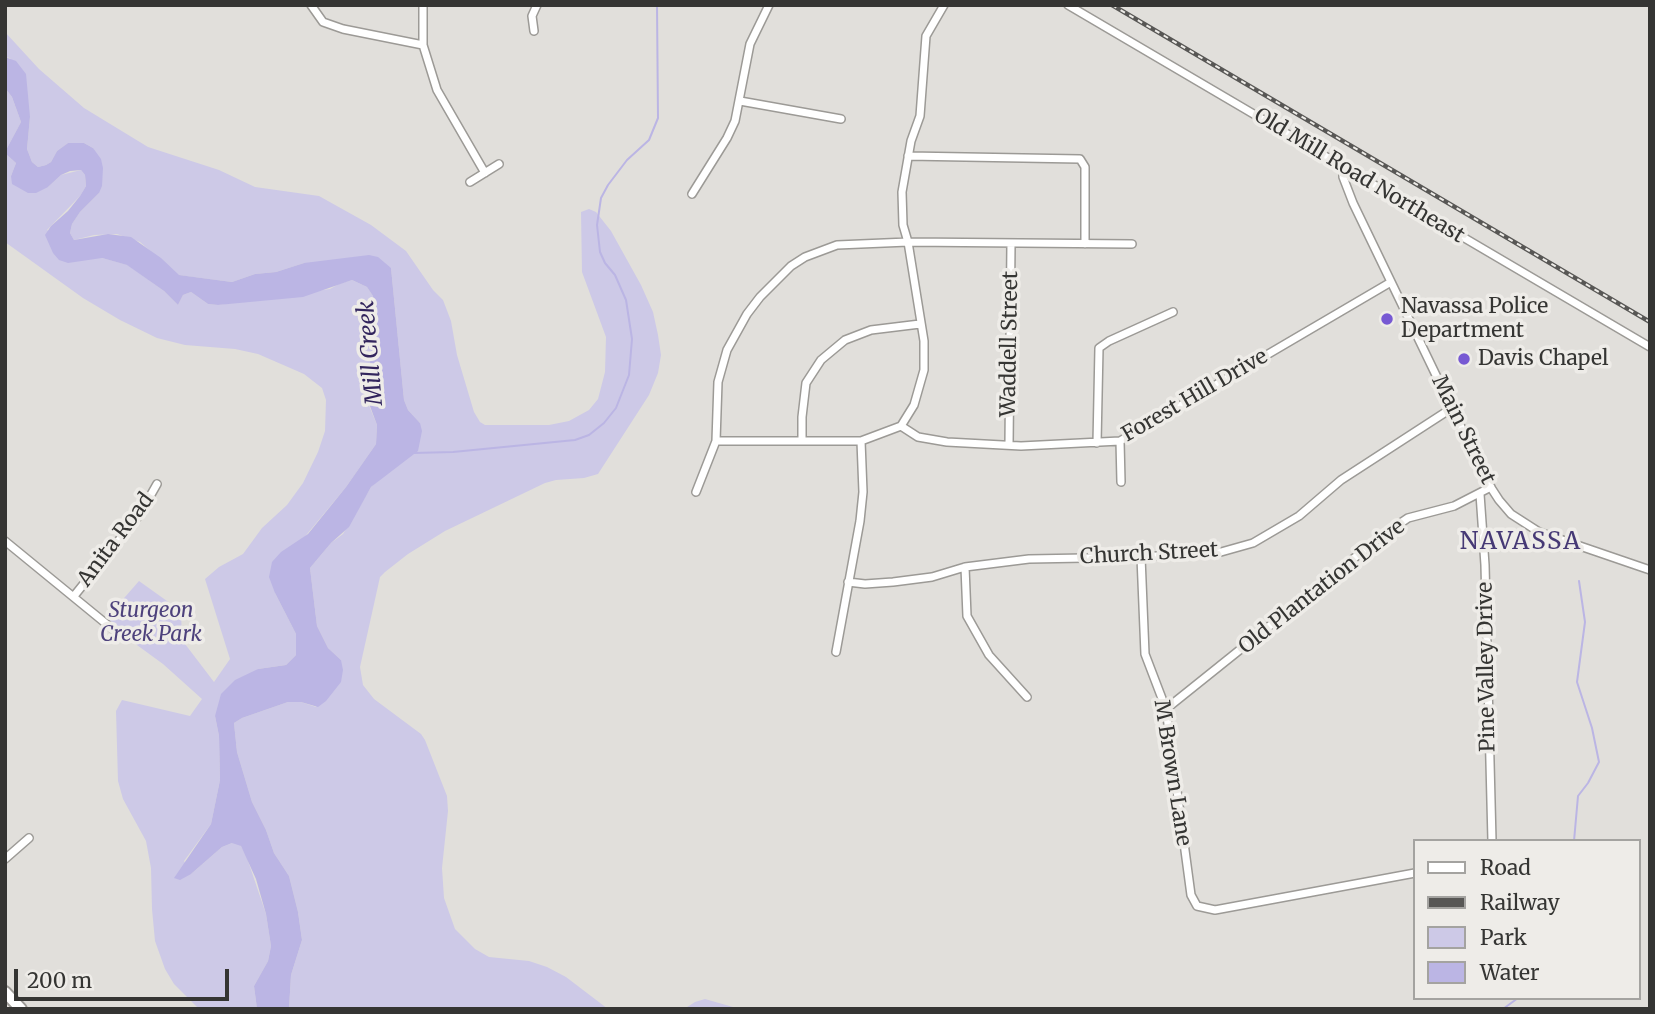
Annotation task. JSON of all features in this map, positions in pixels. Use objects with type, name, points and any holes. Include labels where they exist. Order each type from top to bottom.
[{"type":"main road","points":[[5,992],[21,1009]]},
{"type":"street","points":[[311,5],[323,22],[343,29],[423,45]]},
{"type":"street","points":[[423,5],[423,45],[437,90],[485,173]]},
{"type":"street","points":[[534,31],[532,16],[537,5]]},
{"type":"street","points":[[692,194],[735,121],[750,44],[769,5]]},
{"type":"street","points":[[716,441],[861,441],[901,425],[915,405],[924,370],[924,341],[901,208],[908,156],[922,103],[926,36],[944,5]]},
{"type":"street","name":"Old Mill Road Northeast","points":[[1068,5],[1650,348]]},
{"type":"street","points":[[740,101],[841,119]]},
{"type":"street","points":[[908,156],[1080,159],[1085,167],[1085,244]]},
{"type":"street","points":[[470,181],[499,164]]},
{"type":"street","name":"Main Street","points":[[1343,167],[1346,186],[1452,408],[1491,487],[1511,514],[1539,532],[1650,570]]},
{"type":"street","points":[[696,492],[716,441],[716,396],[721,364],[736,331],[760,297],[791,266],[837,245],[908,242],[1132,244]]},
{"type":"street","name":"Waddell Street","points":[[1009,445],[1011,243]]},
{"type":"street","name":"Forest Hill Drive","points":[[901,425],[918,438],[947,442],[1009,445],[1120,441],[1391,282]]},
{"type":"street","points":[[1097,443],[1099,348],[1173,312]]},
{"type":"street","points":[[802,439],[806,383],[821,360],[845,341],[871,330],[920,324]]},
{"type":"street","name":"Church Street","points":[[848,582],[893,582],[932,577],[965,567],[1030,559],[1221,552],[1253,543],[1299,516],[1341,480],[1452,408]]},
{"type":"street","points":[[836,652],[863,492],[861,441]]},
{"type":"street","points":[[1120,441],[1121,482]]},
{"type":"street","name":"Anita Road","points":[[74,596],[140,514],[157,484]]},
{"type":"street","name":"Old Plantation Drive","points":[[1166,709],[1383,535],[1408,518],[1454,506],[1491,487]]},
{"type":"street","name":"Pine Valley Drive","points":[[1480,494],[1485,565],[1492,839]]},
{"type":"street","points":[[5,541],[115,631]]},
{"type":"street","name":"M Brown Lane","points":[[1141,557],[1145,654],[1166,709],[1191,895],[1198,906],[1215,910],[1414,873]]},
{"type":"street","points":[[965,567],[967,616],[989,654],[1027,697]]},
{"type":"street","points":[[5,859],[29,838]]},
{"type":"green space","points":[[5,32],[39,69],[84,108],[148,147],[219,170],[255,187],[319,196],[371,225],[406,251],[443,300],[451,321],[457,355],[474,412],[485,425],[549,425],[569,421],[589,410],[598,399],[605,372],[606,337],[582,272],[581,212],[589,209],[596,212],[611,231],[653,312],[661,355],[658,373],[649,395],[598,474],[545,483],[445,531],[385,572],[380,577],[360,667],[363,685],[374,699],[421,734],[447,796],[442,868],[444,898],[455,929],[475,949],[489,957],[529,961],[547,967],[566,977],[608,1009],[289,1009],[291,975],[302,940],[298,912],[289,876],[274,853],[252,802],[237,752],[234,723],[288,702],[301,702],[316,707],[341,660],[328,648],[317,626],[310,568],[331,543],[343,534],[371,487],[384,475],[420,423],[408,410],[404,400],[391,268],[304,263],[232,282],[178,275],[140,242],[117,234],[94,235],[74,240],[70,233],[72,224],[99,193],[93,148],[84,143],[68,143],[57,151],[46,165],[38,167],[32,162],[27,149],[30,117],[10,58],[5,57]]},
{"type":"green space","name":"Sturgeon Creek Park","points":[[5,88],[12,97],[21,122],[6,150],[7,155],[16,163],[11,176],[48,187],[61,175],[81,170],[85,175],[86,186],[80,196],[47,230],[92,258],[128,265],[164,291],[178,305],[183,295],[191,292],[208,304],[218,305],[330,289],[352,280],[367,287],[373,296],[374,320],[368,403],[377,425],[376,444],[346,487],[303,539],[275,593],[296,634],[296,655],[286,665],[258,669],[215,716],[219,736],[220,780],[211,824],[184,861],[191,874],[222,847],[232,843],[238,843],[246,855],[266,914],[271,946],[268,961],[254,986],[257,1009],[199,1009],[174,984],[165,969],[155,941],[151,868],[146,841],[123,799],[118,781],[116,711],[122,700],[190,716],[202,699],[163,664],[104,621],[139,581],[181,611],[182,640],[214,682],[230,659],[205,579],[219,567],[243,554],[262,528],[287,505],[303,483],[325,431],[326,400],[322,388],[304,374],[258,354],[235,349],[185,345],[157,338],[120,320],[83,298],[5,242]]},
{"type":"green space","points":[[705,999],[740,1009],[684,1009]]},
{"type":"water","points":[[5,57],[16,61],[26,74],[30,117],[27,149],[32,162],[38,167],[46,165],[57,151],[68,143],[84,143],[93,148],[101,159],[102,186],[72,224],[70,233],[74,240],[108,234],[131,237],[161,258],[179,275],[232,282],[304,263],[369,255],[378,257],[391,268],[404,400],[408,410],[420,423],[422,431],[418,451],[371,487],[349,527],[310,568],[317,626],[328,648],[341,660],[341,682],[318,707],[301,702],[288,702],[234,723],[237,752],[252,802],[274,853],[289,876],[298,912],[302,940],[291,975],[289,1009],[257,1009],[254,986],[268,961],[271,946],[266,914],[256,879],[241,846],[232,843],[222,847],[191,874],[180,880],[174,878],[211,824],[220,780],[219,736],[215,716],[221,694],[235,680],[258,669],[286,665],[296,655],[296,634],[269,577],[272,562],[281,552],[308,534],[376,444],[377,425],[367,398],[374,320],[373,296],[367,287],[352,280],[303,297],[218,305],[208,304],[191,292],[183,295],[178,305],[164,291],[127,265],[102,258],[68,263],[59,260],[45,235],[80,196],[86,186],[85,175],[81,170],[70,171],[36,193],[28,193],[12,184],[11,176],[16,163],[7,155],[6,150],[21,122],[12,97],[5,88]]},
{"type":"waterway","points":[[413,453],[453,452],[575,440],[589,435],[604,423],[616,408],[629,375],[632,339],[626,300],[615,275],[600,252],[597,225],[601,198],[608,185],[627,160],[649,140],[658,118],[657,5]]},
{"type":"waterway","points":[[1574,839],[1578,796],[1599,762],[1592,728],[1577,682],[1585,622],[1579,581]]},
{"type":"waterway","points":[[1503,1009],[1515,1000]]},
{"type":"railway","points":[[1112,5],[1650,322]]},
{"type":"place","name":"Navassa Police Department","points":[[1387,319]]},
{"type":"place","name":"Davis Chapel","points":[[1464,359]]},
{"type":"district","name":"NAVASSA","points":[[1521,542]]},
{"type":"water label","name":"Mill Creek","points":[[371,353]]}]
